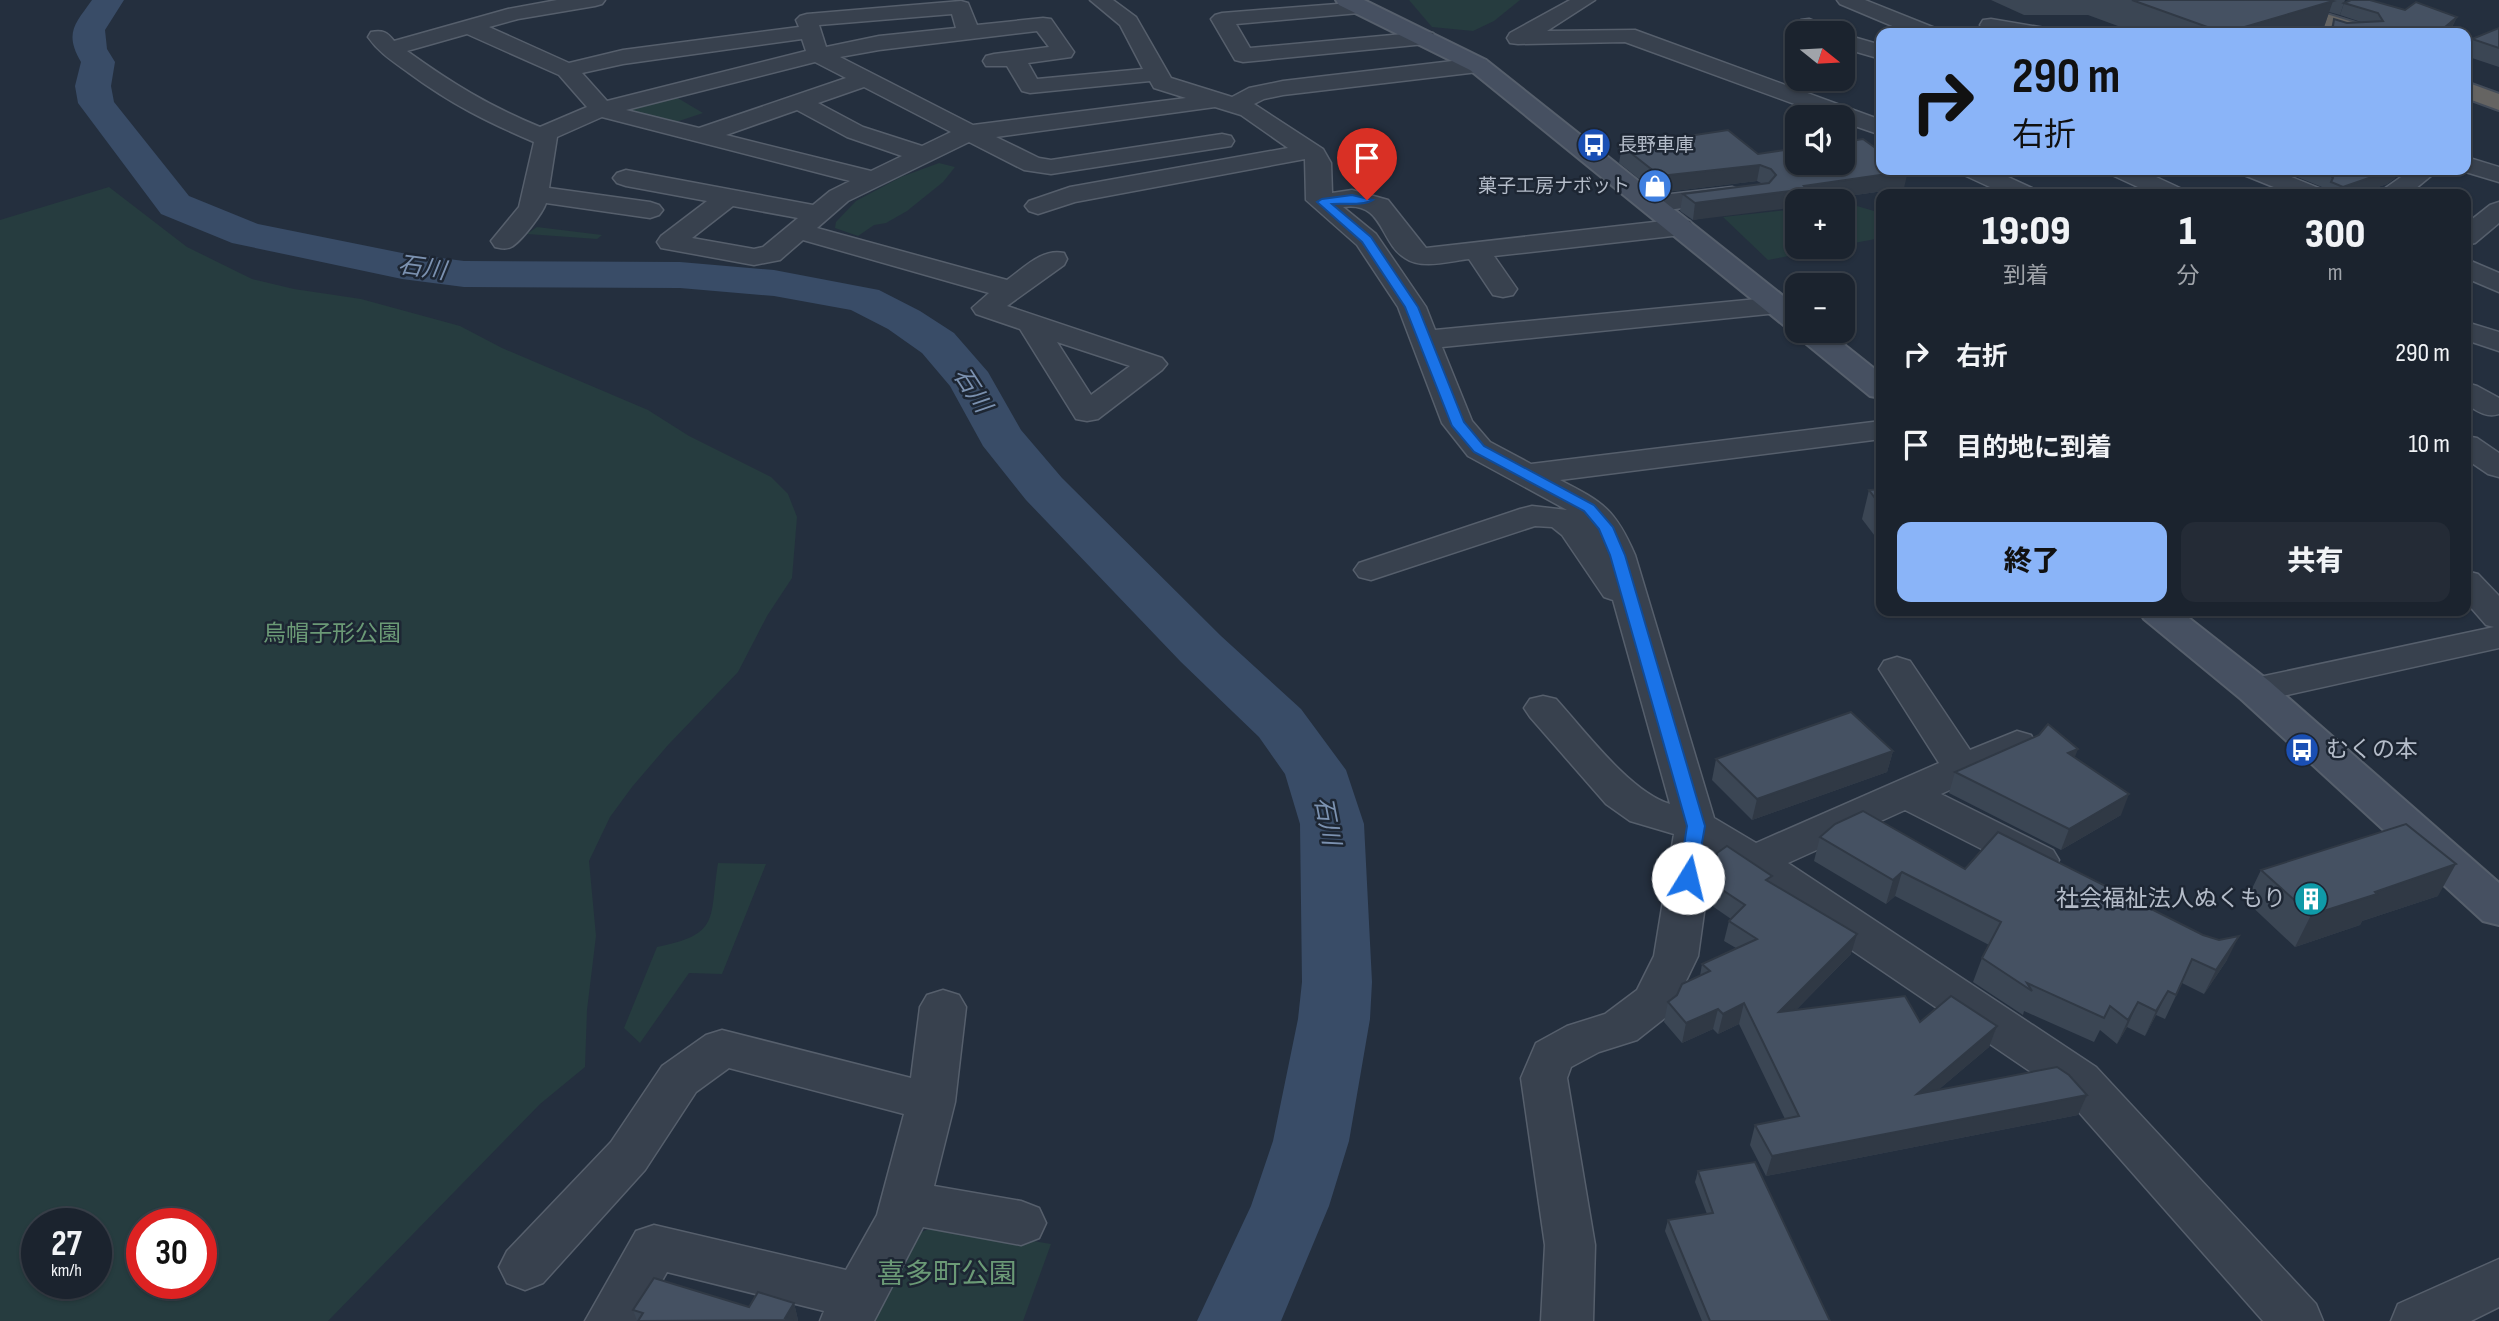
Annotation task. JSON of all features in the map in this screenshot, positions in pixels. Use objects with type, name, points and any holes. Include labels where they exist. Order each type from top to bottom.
[{"type":"highway","points":[[2251,2],[2321,28]]},
{"type":"highway","points":[[2251,2],[2346,28]]},
{"type":"highway","points":[[2471,76],[2499,86]]},
{"type":"highway","points":[[2471,78],[2499,103]]},
{"type":"main road","points":[[1355,4],[1475,64],[1785,311]]},
{"type":"main road","points":[[1824,343],[1876,385]]},
{"type":"main road","points":[[2163,616],[2255,690],[2499,909]]},
{"type":"street","points":[[504,241],[532,208],[547,139],[451,93],[385,43],[470,27],[515,13],[595,0]]},
{"type":"street","points":[[1100,0],[1129,22],[1162,83],[1249,110],[1310,151],[1319,163],[1319,200],[1367,240],[1412,307],[1457,424],[1479,449],[1589,508],[1606,527],[1632,603],[1696,826],[1676,956],[1654,1002],[1621,1027],[1583,1039],[1552,1056],[1544,1078],[1570,1245],[1567,1321]]},
{"type":"street","points":[[727,198],[670,242],[754,257],[771,254],[839,196],[968,133],[1226,103],[1283,88],[1475,64],[1585,0]]},
{"type":"street","points":[[1847,0],[1915,28]]},
{"type":"street","points":[[1355,4],[1222,19],[1243,55],[1425,38]]},
{"type":"street","points":[[968,33],[961,7],[807,20],[818,55],[1033,165],[1051,167],[1222,141]]},
{"type":"street","points":[[539,136],[603,109],[818,55],[879,43],[1043,24],[1063,52],[1004,60],[1030,86],[1157,75]]},
{"type":"street","points":[[470,27],[567,70],[603,109],[873,179]]},
{"type":"street","points":[[567,70],[623,57],[810,32]]},
{"type":"street","points":[[1518,38],[1627,35],[1876,126]]},
{"type":"street","points":[[1855,44],[1876,51]]},
{"type":"street","points":[[702,135],[863,80]]},
{"type":"street","points":[[799,102],[855,132],[924,155]]},
{"type":"street","points":[[1038,206],[1070,195],[1310,151]]},
{"type":"street","points":[[2471,166],[2499,175]]},
{"type":"street","points":[[2132,175],[2162,189]]},
{"type":"street","points":[[2265,175],[2300,189]]},
{"type":"street","points":[[626,178],[727,198],[809,222],[1011,290]]},
{"type":"street","points":[[1984,178],[2012,189]]},
{"type":"street","points":[[1653,204],[1757,192]]},
{"type":"street","points":[[534,194],[650,210]]},
{"type":"street","points":[[1322,202],[1352,198],[1379,205],[1413,251],[1423,256],[1681,227]]},
{"type":"street","points":[[2471,230],[2485,212]]},
{"type":"street","points":[[1477,250],[1503,289]]},
{"type":"street","points":[[1031,323],[986,308],[1054,259]]},
{"type":"street","points":[[2471,270],[2499,284]]},
{"type":"street","points":[[1424,340],[1785,313]]},
{"type":"street","points":[[2471,333],[2499,342]]},
{"type":"street","points":[[2471,395],[2492,408]]},
{"type":"street","points":[[1527,474],[1876,430]]},
{"type":"street","points":[[2471,448],[2499,467]]},
{"type":"street","points":[[1371,570],[1532,516],[1561,518],[1574,528],[1610,585],[1632,603]]},
{"type":"street","points":[[2471,586],[2499,617]]},
{"type":"street","points":[[2255,690],[2499,637]]},
{"type":"street","points":[[1897,669],[1962,768]]},
{"type":"street","points":[[1543,708],[1620,794],[1644,811],[1696,826],[1754,860],[2079,1080],[2295,1321]]},
{"type":"street","points":[[1754,860],[2017,744]]},
{"type":"street","points":[[1906,793],[2075,878]]},
{"type":"street","points":[[611,1321],[654,1247],[852,1309],[901,1219],[931,1102],[943,1007]]},
{"type":"street","points":[[525,1267],[628,1156],[679,1079],[722,1048],[931,1102]]},
{"type":"street","points":[[905,1202],[1021,1223]]},
{"type":"street","points":[[2417,1321],[2499,1282]]},
{"type":"green space","points":[[1409,0],[1520,0],[1494,21],[1473,31],[1432,27]]},
{"type":"green space","points":[[676,97],[703,113],[673,123],[629,111],[628,108]]},
{"type":"green space","points":[[939,163],[955,167],[943,182],[907,211],[886,223],[874,225],[858,236],[835,228],[836,222],[856,201],[901,177]]},
{"type":"green space","name":"烏帽子形公園","points":[[109,187],[187,247],[252,279],[294,289],[361,299],[460,326],[502,348],[648,410],[689,436],[771,477],[788,494],[797,517],[792,578],[767,616],[738,672],[632,787],[610,817],[589,861],[596,936],[587,1010],[585,1067],[540,1104],[328,1321],[0,1321],[0,220]]},
{"type":"green space","points":[[1855,205],[1876,212],[1876,239],[1855,243]]},
{"type":"green space","points":[[1785,210],[1785,257],[1768,260],[1723,217]]},
{"type":"green space","points":[[537,227],[602,235],[597,239],[527,234]]},
{"type":"green space","points":[[718,863],[766,864],[722,974],[689,973],[640,1043],[624,1028],[657,947],[678,942],[702,930],[712,911]]},
{"type":"green space","name":"喜多町公園","points":[[938,1225],[1051,1244],[1023,1321],[862,1321],[917,1234]]},
{"type":"building","points":[[2132,0],[2333,1],[2241,28],[2210,28]]},
{"type":"building","points":[[2351,0],[2370,0],[2405,10],[2416,2],[2457,17],[2444,28],[2333,28],[2334,19],[2347,23],[2383,21],[2378,13],[2344,3]]},
{"type":"building","points":[[2499,28],[2499,48],[2472,39]]},
{"type":"building","points":[[1728,130],[1758,154],[1785,150],[1785,175],[1855,175],[1855,140],[1863,139],[1876,148],[1876,175],[1880,175],[1804,186],[1807,189],[1785,189],[1785,192],[1695,203],[1683,194],[1769,183],[1776,175],[1771,169],[1760,165],[1660,176],[1622,146]]},
{"type":"building","points":[[2330,175],[2378,175],[2343,187],[2331,182],[2333,178]]},
{"type":"building","points":[[1876,489],[1876,499],[1869,490]]},
{"type":"building","points":[[1851,712],[1893,751],[1757,799],[1716,759]]},
{"type":"building","points":[[2048,724],[2078,749],[2068,753],[2129,794],[2069,829],[1955,772],[2039,735]]},
{"type":"building","points":[[1863,811],[1965,869],[1998,832],[2203,935],[2219,940],[2239,936],[2216,970],[2192,959],[2176,995],[2168,991],[2156,1011],[2138,1002],[2128,1020],[2110,1006],[2104,1018],[2027,983],[2032,991],[1982,958],[2001,922],[1902,872],[1893,880],[1820,837],[1835,824]]},
{"type":"building","points":[[2406,824],[2456,864],[2311,915],[2261,870]]},
{"type":"building","points":[[1727,846],[1772,876],[1766,880],[1857,934],[1779,1012],[1905,996],[1920,1022],[1951,996],[1997,1026],[1917,1094],[2057,1067],[2069,1075],[2087,1095],[1772,1156],[1755,1125],[1799,1116],[1744,1003],[1723,1014],[1718,1009],[1686,1023],[1668,1002],[1677,995],[1682,984],[1710,971],[1702,964],[1757,939],[1729,921],[1745,905],[1712,883],[1717,853]]},
{"type":"building","points":[[1755,1162],[1830,1321],[1710,1321],[1668,1220],[1713,1213],[1698,1171]]},
{"type":"building","points":[[654,1278],[749,1307],[758,1292],[794,1303],[785,1318],[793,1320],[638,1321],[643,1313],[633,1310]]},
{"type":"waterway","name":"石川","points":[[108,0],[88,30],[90,49],[98,62],[93,86],[96,103],[175,205],[247,234],[402,266],[464,274],[680,275],[774,283],[863,299],[904,320],[938,343],[971,382],[1000,436],[1044,489],[1201,649],[1280,723],[1315,770],[1332,824],[1337,982],[1334,1019],[1311,1141],[1290,1206],[1239,1321]]},
{"type":"place","name":"長野車庫","points":[[1594,145]]},
{"type":"place","name":"菓子工房ナボット","points":[[1655,186]]},
{"type":"place","name":"むくの本","points":[[2302,750]]},
{"type":"place","name":"社会福祉法人ぬくもり","points":[[2311,899]]},
{"type":"route","points":[[1367,200],[1352,198],[1322,202],[1367,240],[1412,307],[1457,424],[1479,449],[1589,508],[1606,527],[1618,555],[1696,826],[1688,878]]}]
